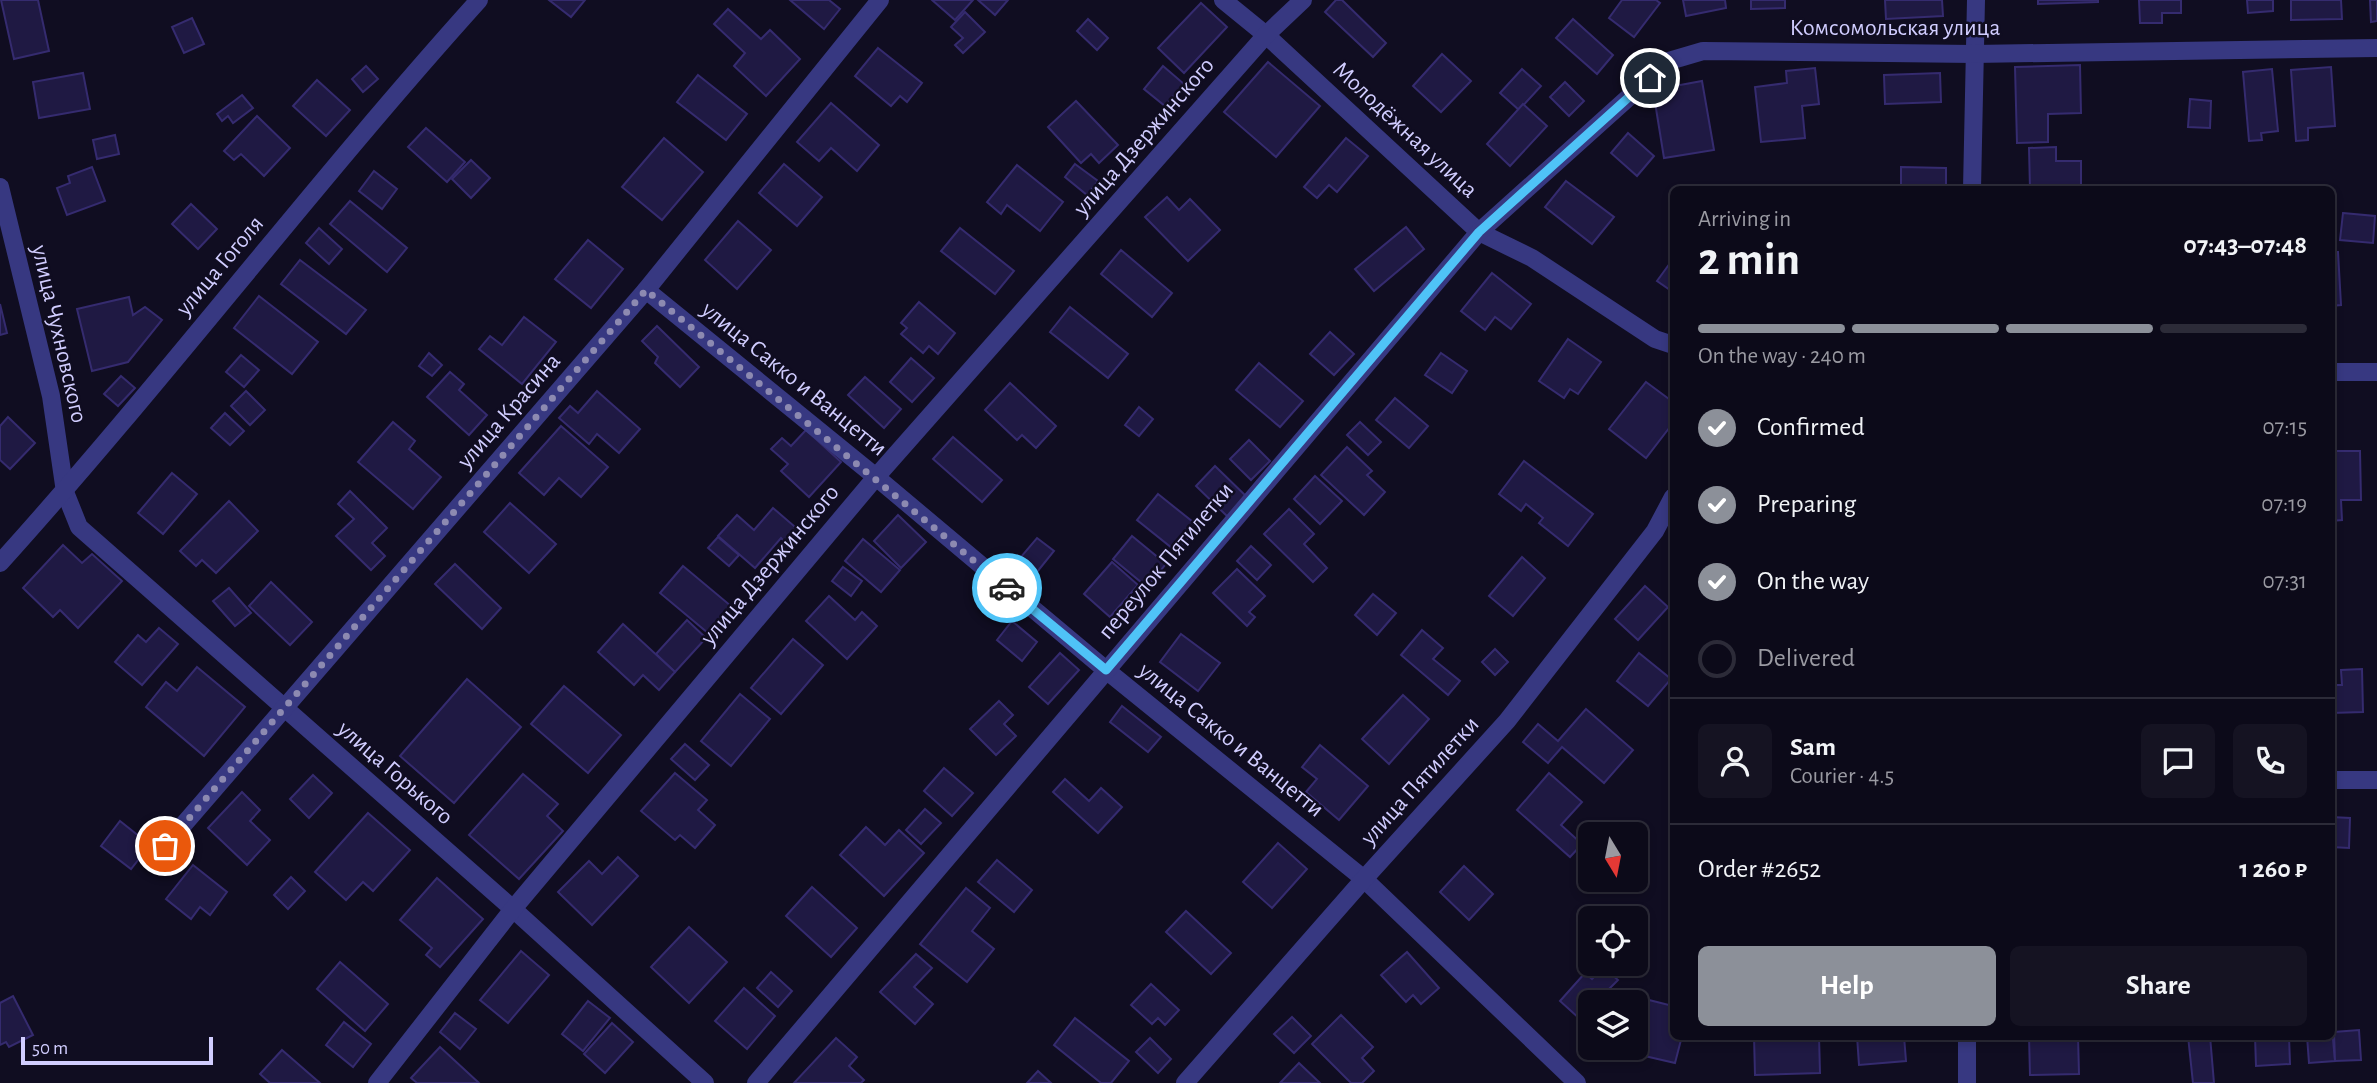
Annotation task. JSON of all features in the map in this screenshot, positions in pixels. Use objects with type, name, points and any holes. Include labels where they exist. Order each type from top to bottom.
[{"type":"street","name":"улица Гоголя","points":[[0,563],[65,492],[399,89],[479,0]]},
{"type":"street","name":"улица Красина","points":[[165,846],[646,290],[880,0]]},
{"type":"street","name":"Молодёжная улица","points":[[1223,0],[1266,35],[1479,232],[1532,258],[1655,339],[1670,344]]},
{"type":"street","name":"улица Дзержинского","points":[[377,1083],[513,909],[876,477],[1266,35],[1303,0]]},
{"type":"street","points":[[1972,186],[1976,0]]},
{"type":"street","name":"Комсомольская улица","points":[[1479,232],[1669,61],[1703,51],[1974,54],[2377,48]]},
{"type":"street","name":"улица Чухновского","points":[[0,187],[8,258],[51,396],[65,492]]},
{"type":"street","name":"переулок Пятилетки","points":[[756,1083],[1479,232]]},
{"type":"street","name":"улица Сакко и Ванцетти","points":[[646,290],[1364,879],[1577,1083]]},
{"type":"street","points":[[2335,372],[2377,372]]},
{"type":"street","name":"улица Горького","points":[[65,492],[79,527],[513,909],[705,1083]]},
{"type":"street","name":"улица Пятилетки","points":[[1185,1083],[1507,721],[1655,531],[1670,503]]},
{"type":"street","points":[[2335,780],[2377,780]]},
{"type":"street","points":[[1967,1040],[1967,1083]]},
{"type":"building","points":[[1,0],[38,0],[49,51],[14,59]]},
{"type":"building","points":[[549,0],[585,0],[571,17]]},
{"type":"building","points":[[790,0],[829,0],[840,9],[824,29]]},
{"type":"building","points":[[932,0],[973,0],[955,20]]},
{"type":"building","points":[[978,0],[1008,0],[995,15]]},
{"type":"building","points":[[1336,0],[1342,0],[1386,43],[1373,57],[1325,12]]},
{"type":"building","points":[[1622,0],[1656,0],[1660,3],[1634,37],[1609,18]]},
{"type":"building","points":[[1683,0],[1725,0],[1726,8],[1686,16]]},
{"type":"building","points":[[1751,0],[1785,0],[1785,8],[1751,9]]},
{"type":"building","points":[[1885,0],[1942,0],[1943,16],[1886,19]]},
{"type":"building","points":[[2038,0],[2098,0],[2098,2],[2038,4]]},
{"type":"building","points":[[2139,0],[2181,0],[2181,13],[2162,13],[2162,23],[2140,23]]},
{"type":"building","points":[[2247,0],[2273,0],[2273,11],[2248,13]]},
{"type":"building","points":[[2291,0],[2341,0],[2342,19],[2291,20]]},
{"type":"building","points":[[2370,0],[2377,0],[2377,21],[2371,22]]},
{"type":"building","points":[[1201,3],[1227,27],[1184,73],[1158,48]]},
{"type":"building","points":[[728,9],[761,39],[770,30],[800,59],[766,96],[734,66],[745,53],[714,24]]},
{"type":"building","points":[[965,12],[985,32],[963,53],[955,45],[963,38],[951,27]]},
{"type":"building","points":[[192,18],[204,44],[184,53],[172,27]]},
{"type":"building","points":[[1088,19],[1108,38],[1097,50],[1077,31]]},
{"type":"building","points":[[1573,19],[1613,55],[1597,74],[1556,38]]},
{"type":"building","points":[[878,48],[922,83],[907,102],[900,96],[891,106],[855,76]]},
{"type":"building","points":[[1442,54],[1471,81],[1441,112],[1413,86]]},
{"type":"building","points":[[1268,62],[1320,106],[1276,157],[1224,112]]},
{"type":"building","points":[[2080,65],[2081,113],[2048,114],[2048,142],[2017,143],[2015,67]]},
{"type":"building","points":[[366,66],[378,79],[363,92],[352,79]]},
{"type":"building","points":[[1163,66],[1184,84],[1165,106],[1144,89]]},
{"type":"building","points":[[2331,67],[2335,126],[2308,128],[2308,140],[2296,141],[2291,70]]},
{"type":"building","points":[[1815,68],[1819,104],[1802,106],[1805,138],[1761,142],[1755,87],[1787,83],[1786,71]]},
{"type":"building","points":[[1522,69],[1541,86],[1519,110],[1500,93]]},
{"type":"building","points":[[2272,69],[2278,131],[2261,133],[2262,140],[2249,141],[2243,72]]},
{"type":"building","points":[[83,73],[90,109],[39,118],[33,82]]},
{"type":"building","points":[[1940,73],[1941,102],[1885,104],[1884,75]]},
{"type":"building","points":[[698,75],[747,114],[726,140],[677,102]]},
{"type":"building","points":[[317,80],[350,110],[326,136],[293,106]]},
{"type":"building","points":[[1702,81],[1714,150],[1664,158],[1653,90]]},
{"type":"building","points":[[1565,82],[1584,101],[1569,116],[1550,97]]},
{"type":"building","points":[[242,95],[253,108],[233,123],[228,116],[222,121],[217,114]]},
{"type":"building","points":[[2190,99],[2211,101],[2210,128],[2188,127]]},
{"type":"building","points":[[1076,101],[1118,145],[1099,163],[1091,154],[1081,163],[1048,127]]},
{"type":"building","points":[[831,103],[879,145],[857,171],[831,148],[819,161],[797,142]]},
{"type":"building","points":[[1523,104],[1547,126],[1510,166],[1487,144]]},
{"type":"building","points":[[257,116],[290,148],[264,176],[241,154],[234,160],[224,151]]},
{"type":"building","points":[[426,128],[465,162],[447,182],[408,147]]},
{"type":"building","points":[[1628,133],[1654,156],[1637,176],[1611,153]]},
{"type":"building","points":[[115,135],[119,154],[97,159],[93,140]]},
{"type":"building","points":[[664,138],[703,172],[662,220],[622,187]]},
{"type":"building","points":[[1346,138],[1368,156],[1337,192],[1329,185],[1317,198],[1304,187]]},
{"type":"building","points":[[2056,147],[2056,161],[2081,161],[2081,186],[2030,186],[2029,148]]},
{"type":"building","points":[[471,160],[490,178],[471,198],[452,179]]},
{"type":"building","points":[[784,164],[822,197],[797,226],[759,193]]},
{"type":"building","points":[[1075,164],[1098,181],[1087,195],[1065,177]]},
{"type":"building","points":[[1017,165],[1063,202],[1040,231],[1007,205],[1001,214],[987,202]]},
{"type":"building","points":[[92,167],[105,201],[67,215],[57,188],[70,183],[68,176]]},
{"type":"building","points":[[1901,167],[1946,168],[1946,186],[1901,186]]},
{"type":"building","points":[[374,171],[397,189],[382,209],[359,191]]},
{"type":"building","points":[[1566,181],[1614,217],[1592,244],[1545,207]]},
{"type":"building","points":[[1167,197],[1179,210],[1190,199],[1220,230],[1188,261],[1145,217]]},
{"type":"building","points":[[350,201],[407,248],[387,272],[330,224]]},
{"type":"building","points":[[191,204],[217,229],[198,249],[172,224]]},
{"type":"building","points":[[2343,213],[2375,216],[2373,243],[2340,240]]},
{"type":"building","points":[[738,221],[771,250],[737,289],[705,260]]},
{"type":"building","points":[[1406,227],[1424,249],[1374,291],[1355,269]]},
{"type":"building","points":[[319,228],[342,249],[329,264],[306,243]]},
{"type":"building","points":[[960,228],[1014,271],[995,294],[941,251]]},
{"type":"building","points":[[588,240],[623,269],[591,308],[555,279]]},
{"type":"building","points":[[1121,250],[1172,293],[1152,317],[1101,274]]},
{"type":"building","points":[[2335,252],[2338,252],[2341,305],[2335,306]]},
{"type":"building","points":[[300,260],[366,310],[346,334],[281,284]]},
{"type":"building","points":[[1670,263],[1670,290],[1657,281]]},
{"type":"building","points":[[1492,273],[1531,304],[1511,329],[1495,317],[1485,330],[1461,311]]},
{"type":"building","points":[[259,296],[318,342],[292,374],[234,328]]},
{"type":"building","points":[[129,297],[133,315],[145,307],[162,320],[128,362],[92,371],[77,309]]},
{"type":"building","points":[[919,302],[955,333],[938,354],[929,346],[923,353],[901,334],[907,328],[901,323]]},
{"type":"building","points":[[0,304],[7,333],[0,335]]},
{"type":"building","points":[[1070,307],[1128,354],[1108,378],[1050,332]]},
{"type":"building","points":[[524,317],[556,342],[522,384],[479,349],[490,336],[502,345]]},
{"type":"building","points":[[657,326],[699,367],[680,387],[655,363],[658,357],[642,341]]},
{"type":"building","points":[[1330,332],[1354,354],[1334,375],[1310,354]]},
{"type":"building","points":[[1568,339],[1601,362],[1578,394],[1570,389],[1564,398],[1539,381]]},
{"type":"building","points":[[429,353],[442,365],[432,376],[419,366]]},
{"type":"building","points":[[1441,353],[1467,371],[1452,393],[1425,375]]},
{"type":"building","points":[[241,355],[259,370],[244,387],[226,372]]},
{"type":"building","points":[[911,358],[934,378],[912,402],[890,382]]},
{"type":"building","points":[[1259,363],[1303,401],[1280,427],[1236,390]]},
{"type":"building","points":[[450,372],[464,384],[459,390],[487,415],[469,435],[427,397]]},
{"type":"building","points":[[121,376],[135,388],[118,406],[104,394]]},
{"type":"building","points":[[865,377],[901,409],[884,428],[848,395]]},
{"type":"building","points":[[1646,382],[1670,400],[1670,427],[1646,458],[1609,429]]},
{"type":"building","points":[[1010,383],[1056,426],[1036,448],[1022,435],[1017,440],[985,410]]},
{"type":"building","points":[[246,391],[265,410],[250,425],[231,406]]},
{"type":"building","points":[[597,391],[640,429],[619,453],[597,434],[589,444],[559,418],[570,406],[578,413]]},
{"type":"building","points":[[1395,398],[1428,426],[1409,448],[1376,420]]},
{"type":"building","points":[[1139,407],[1153,419],[1139,436],[1125,425]]},
{"type":"building","points":[[225,413],[244,431],[230,445],[211,428]]},
{"type":"building","points":[[8,417],[35,443],[10,469],[0,460],[0,426]]},
{"type":"building","points":[[393,422],[415,441],[409,449],[441,477],[413,509],[358,462]]},
{"type":"building","points":[[1360,422],[1381,442],[1368,455],[1347,435]]},
{"type":"building","points":[[561,426],[608,467],[581,497],[559,478],[544,495],[519,473]]},
{"type":"building","points":[[806,430],[841,462],[809,497],[781,471],[788,464],[771,449],[782,438],[791,446]]},
{"type":"building","points":[[953,437],[1002,480],[982,502],[933,459]]},
{"type":"building","points":[[1249,440],[1270,461],[1251,480],[1230,459]]},
{"type":"building","points":[[1347,447],[1372,471],[1367,475],[1385,492],[1364,515],[1321,475]]},
{"type":"building","points":[[2335,451],[2360,451],[2361,500],[2341,500],[2342,520],[2335,521]]},
{"type":"building","points":[[1524,461],[1593,514],[1568,546],[1539,523],[1543,518],[1526,504],[1521,511],[1499,494]]},
{"type":"building","points":[[1215,466],[1248,498],[1229,518],[1196,486]]},
{"type":"building","points":[[172,473],[197,494],[163,534],[138,513]]},
{"type":"building","points":[[1315,476],[1342,501],[1320,524],[1294,499]]},
{"type":"building","points":[[350,491],[387,528],[372,543],[385,556],[371,570],[336,536],[354,519],[338,504]]},
{"type":"building","points":[[1158,494],[1198,526],[1177,552],[1137,520]]},
{"type":"building","points":[[229,501],[258,531],[216,573],[202,560],[196,566],[180,551]]},
{"type":"building","points":[[510,503],[556,544],[529,573],[484,532]]},
{"type":"building","points":[[773,508],[801,532],[789,546],[781,538],[755,568],[718,536],[737,515],[754,530]]},
{"type":"building","points":[[1289,509],[1314,534],[1304,544],[1327,568],[1313,582],[1264,534]]},
{"type":"building","points":[[898,515],[926,542],[901,568],[874,541]]},
{"type":"building","points":[[1132,536],[1166,564],[1147,587],[1113,559]]},
{"type":"building","points":[[718,537],[739,555],[729,566],[708,548]]},
{"type":"building","points":[[1037,538],[1054,551],[1037,572],[1020,558]]},
{"type":"building","points":[[863,539],[900,570],[881,592],[845,561]]},
{"type":"building","points":[[63,545],[82,563],[92,554],[122,581],[78,628],[60,610],[53,617],[23,588]]},
{"type":"building","points":[[1251,546],[1271,565],[1257,580],[1237,561]]},
{"type":"building","points":[[1522,557],[1545,578],[1513,616],[1489,596]]},
{"type":"building","points":[[1112,562],[1138,585],[1110,617],[1084,594]]},
{"type":"building","points":[[455,564],[501,608],[482,629],[435,584]]},
{"type":"building","points":[[683,566],[731,606],[708,633],[660,593]]},
{"type":"building","points":[[843,567],[862,581],[851,596],[832,581]]},
{"type":"building","points":[[1237,569],[1265,596],[1249,612],[1255,617],[1247,626],[1213,593]]},
{"type":"building","points":[[271,582],[312,622],[290,645],[249,606]]},
{"type":"building","points":[[1645,586],[1668,607],[1638,640],[1615,619]]},
{"type":"building","points":[[229,588],[251,613],[235,626],[213,601]]},
{"type":"building","points":[[1373,594],[1396,613],[1377,635],[1355,615]]},
{"type":"building","points":[[829,596],[855,620],[862,612],[877,626],[847,659],[806,621]]},
{"type":"building","points":[[687,620],[706,638],[675,672],[656,654]]},
{"type":"building","points":[[1012,621],[1037,642],[1022,661],[997,640]]},
{"type":"building","points":[[623,624],[675,672],[659,690],[643,675],[634,685],[598,652]]},
{"type":"building","points":[[159,628],[178,644],[142,685],[115,662],[138,635],[146,642]]},
{"type":"building","points":[[1422,630],[1443,648],[1433,659],[1460,681],[1448,695],[1401,655]]},
{"type":"building","points":[[1181,634],[1220,663],[1198,691],[1160,662]]},
{"type":"building","points":[[793,639],[823,665],[781,714],[751,688]]},
{"type":"building","points":[[1495,649],[1508,662],[1495,675],[1482,662]]},
{"type":"building","points":[[1060,653],[1079,670],[1048,704],[1029,687]]},
{"type":"building","points":[[1639,653],[1670,678],[1648,706],[1617,681]]},
{"type":"building","points":[[197,667],[245,707],[204,756],[146,707],[166,682],[177,691]]},
{"type":"building","points":[[2362,669],[2363,712],[2335,713],[2335,685],[2342,685],[2341,670]]},
{"type":"building","points":[[467,679],[521,727],[454,803],[400,756]]},
{"type":"building","points":[[564,686],[621,735],[588,773],[531,724]]},
{"type":"building","points":[[740,694],[770,719],[731,766],[701,741]]},
{"type":"building","points":[[1403,695],[1429,719],[1389,764],[1362,739]]},
{"type":"building","points":[[999,701],[1013,715],[1004,724],[1016,736],[996,755],[970,729]]},
{"type":"building","points":[[1122,706],[1161,737],[1148,752],[1110,722]]},
{"type":"building","points":[[1586,709],[1633,750],[1604,783],[1562,747],[1548,763],[1523,742],[1538,724],[1558,741]]},
{"type":"building","points":[[685,744],[709,765],[695,780],[671,759]]},
{"type":"building","points":[[1320,745],[1368,786],[1339,820],[1306,792],[1317,779],[1302,767]]},
{"type":"building","points":[[944,768],[973,793],[952,816],[924,791]]},
{"type":"building","points":[[675,773],[707,800],[698,810],[715,825],[695,848],[680,835],[675,840],[641,811]]},
{"type":"building","points":[[1549,773],[1582,802],[1561,825],[1578,840],[1578,848],[1570,857],[1517,810]]},
{"type":"building","points":[[523,774],[558,804],[547,816],[563,831],[519,879],[469,835]]},
{"type":"building","points":[[313,775],[332,793],[309,818],[290,799]]},
{"type":"building","points":[[1065,779],[1089,801],[1101,788],[1122,807],[1098,833],[1053,792]]},
{"type":"building","points":[[242,792],[260,810],[250,821],[270,840],[247,865],[208,828]]},
{"type":"building","points":[[925,809],[941,823],[921,844],[906,830]]},
{"type":"building","points":[[368,813],[410,850],[373,891],[363,882],[346,900],[315,872]]},
{"type":"building","points":[[2335,817],[2350,818],[2349,848],[2335,847]]},
{"type":"building","points":[[120,821],[150,845],[131,869],[101,846]]},
{"type":"building","points":[[866,827],[885,845],[899,830],[924,853],[884,896],[840,855]]},
{"type":"building","points":[[1278,843],[1307,869],[1272,908],[1243,882]]},
{"type":"building","points":[[618,857],[638,876],[592,925],[558,892],[589,861],[602,874]]},
{"type":"building","points":[[997,860],[1032,890],[1014,912],[978,882]]},
{"type":"building","points":[[193,865],[227,892],[210,915],[200,907],[191,919],[166,899]]},
{"type":"building","points":[[1464,866],[1493,894],[1469,920],[1440,892]]},
{"type":"building","points":[[291,877],[305,891],[288,909],[274,895]]},
{"type":"building","points":[[437,878],[483,919],[440,967],[426,955],[432,948],[400,920]]},
{"type":"building","points":[[812,887],[857,928],[831,957],[786,916]]},
{"type":"building","points":[[966,888],[990,908],[972,931],[994,949],[967,982],[920,944]]},
{"type":"building","points":[[1186,911],[1231,953],[1211,974],[1166,932]]},
{"type":"building","points":[[689,927],[727,962],[689,1003],[651,967]]},
{"type":"building","points":[[521,951],[549,975],[508,1023],[480,1000]]},
{"type":"building","points":[[1407,952],[1439,988],[1421,1004],[1413,995],[1406,1002],[1381,975]]},
{"type":"building","points":[[916,954],[932,968],[914,987],[933,1004],[915,1024],[880,992]]},
{"type":"building","points":[[340,962],[388,1004],[365,1031],[317,989]]},
{"type":"building","points":[[771,972],[792,991],[778,1007],[757,988]]},
{"type":"building","points":[[1582,976],[1592,979],[1595,976],[1613,976],[1618,980],[1610,990],[1578,990],[1578,1017],[1560,1001]]},
{"type":"building","points":[[1151,984],[1179,1010],[1165,1025],[1158,1018],[1152,1024],[1131,1005]]},
{"type":"building","points":[[744,988],[775,1016],[747,1049],[715,1021]]},
{"type":"building","points":[[13,996],[33,1035],[9,1047],[6,1042],[0,1045],[0,1003]]},
{"type":"building","points":[[1649,1000],[1670,1005],[1670,1040],[1681,1040],[1675,1063],[1648,1057]]},
{"type":"building","points":[[588,1001],[610,1018],[583,1051],[562,1034]]},
{"type":"building","points":[[455,1013],[476,1029],[460,1049],[440,1032]]},
{"type":"building","points":[[1341,1015],[1373,1047],[1362,1058],[1374,1071],[1362,1083],[1351,1083],[1312,1044]]},
{"type":"building","points":[[1292,1017],[1311,1036],[1294,1053],[1274,1034]]},
{"type":"building","points":[[1075,1018],[1129,1061],[1111,1083],[1101,1083],[1054,1045]]},
{"type":"building","points":[[344,1022],[371,1044],[353,1067],[326,1045]]},
{"type":"building","points":[[612,1023],[633,1042],[605,1073],[584,1054]]},
{"type":"building","points":[[2359,1030],[2361,1060],[2335,1061],[2335,1032]]},
{"type":"building","points":[[836,1038],[857,1057],[849,1066],[864,1080],[861,1083],[794,1083]]},
{"type":"building","points":[[1150,1038],[1171,1059],[1158,1073],[1136,1052]]},
{"type":"building","points":[[1754,1040],[1819,1040],[1820,1073],[1755,1075]]},
{"type":"building","points":[[1857,1040],[1904,1040],[1906,1061],[1859,1065]]},
{"type":"building","points":[[2029,1040],[2078,1040],[2079,1074],[2030,1075]]},
{"type":"building","points":[[2188,1040],[2210,1040],[2214,1083],[2193,1083]]},
{"type":"building","points":[[2255,1040],[2289,1040],[2290,1064],[2256,1066]]},
{"type":"building","points":[[2307,1040],[2333,1040],[2335,1061],[2309,1063]]},
{"type":"building","points":[[440,1047],[479,1083],[417,1083],[411,1078]]},
{"type":"building","points":[[282,1050],[320,1083],[270,1083],[260,1074]]},
{"type":"building","points":[[1299,1063],[1320,1083],[1280,1083]]},
{"type":"building","points":[[1038,1071],[1051,1083],[1027,1083]]},
{"type":"way so far","points":[[165,846],[646,290],[876,477],[1007,588]]},
{"type":"route","points":[[1007,588],[1106,670],[1479,232],[1650,78]]}]
